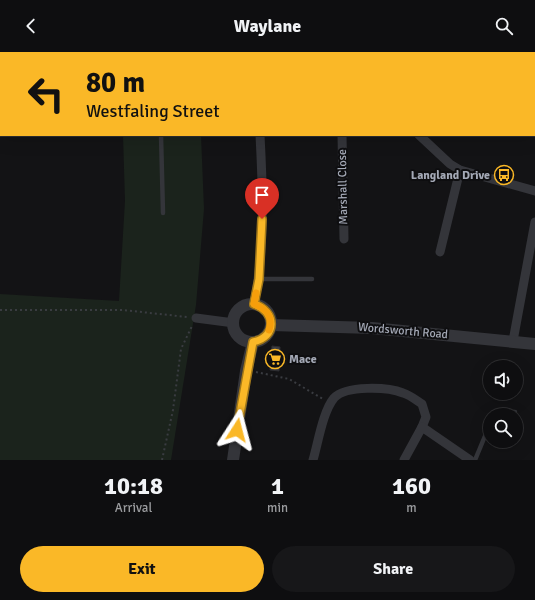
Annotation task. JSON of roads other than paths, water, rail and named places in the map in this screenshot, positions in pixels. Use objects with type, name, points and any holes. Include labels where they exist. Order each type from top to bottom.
[{"type":"street","points":[[254,304],[259,279],[262,177],[260,136]]},
{"type":"street","name":"Marshall Close","points":[[342,136],[344,239]]},
{"type":"street","points":[[420,136],[450,164],[460,170],[535,191]]},
{"type":"street","points":[[440,252],[460,170]]},
{"type":"street","points":[[513,341],[535,222]]},
{"type":"street","points":[[254,304],[265,310],[269,316],[271,325],[266,337],[260,341],[253,342],[241,338],[236,333],[234,323],[239,310],[244,306],[254,304]]},
{"type":"street","points":[[196,318],[234,323]]},
{"type":"street","name":"Wordsworth Road","points":[[271,325],[372,328],[535,344]]},
{"type":"street","points":[[233,460],[246,371],[253,342]]},
{"type":"street","points":[[313,460],[334,398],[343,392],[362,389],[381,389],[403,393],[422,404],[426,417],[404,460]]},
{"type":"street","points":[[422,426],[470,460]]},
{"type":"lane","points":[[161,136],[163,213]]},
{"type":"lane","points":[[259,279],[312,279]]},
{"type":"lane","points":[[475,460],[483,441]]},
{"type":"place","name":"Langland Drive","points":[[504,175]]},
{"type":"place","name":"Mace","points":[[275,359]]}]
